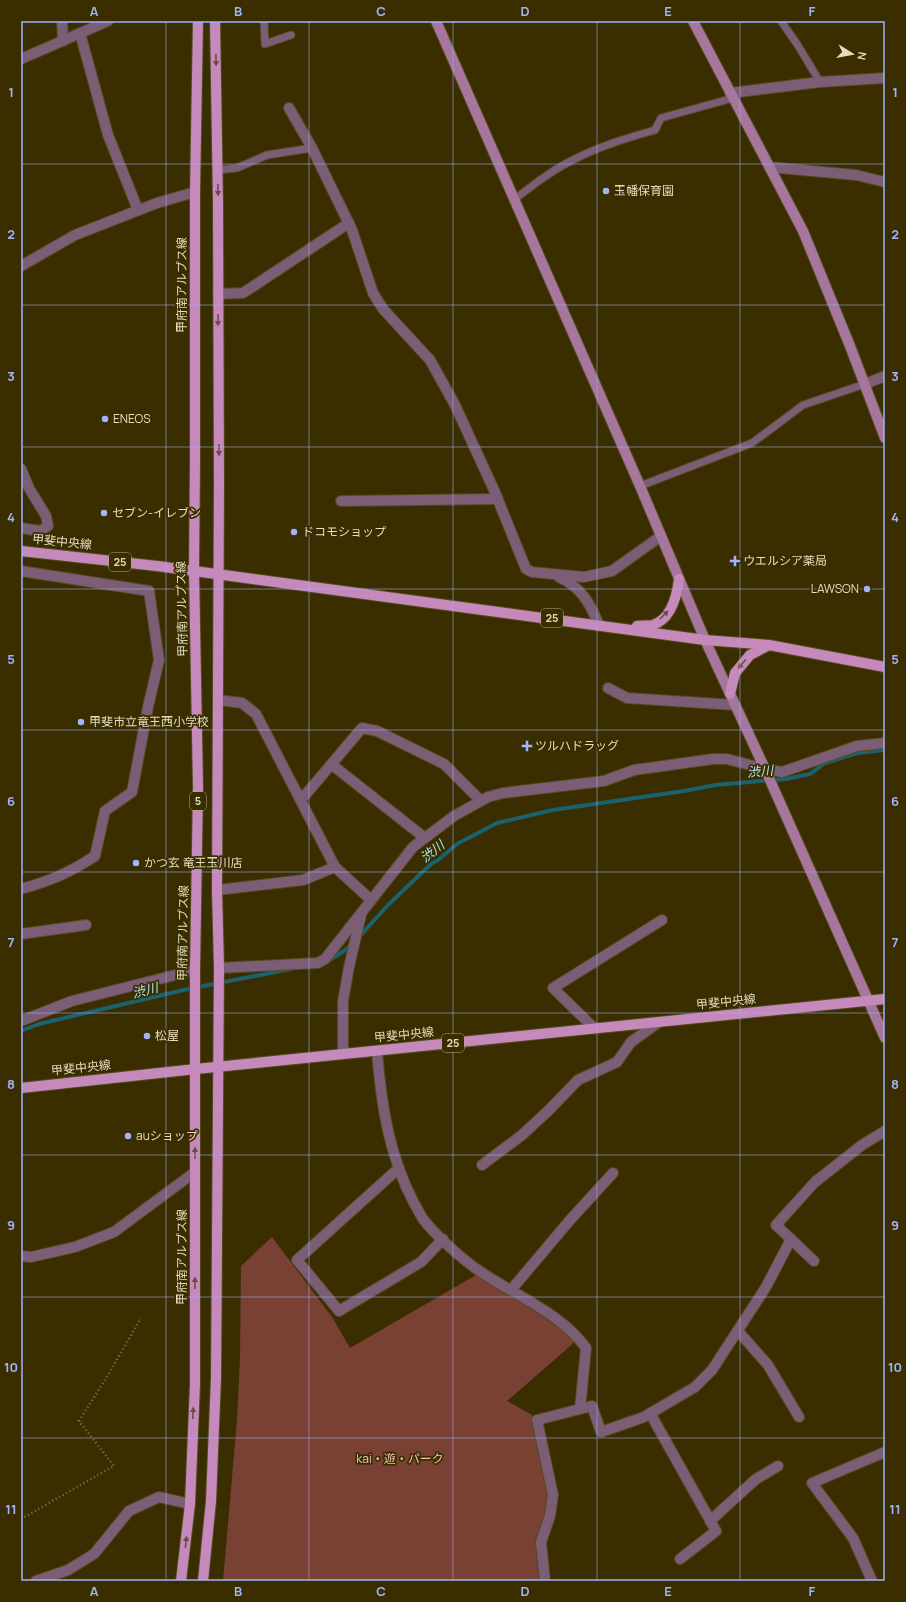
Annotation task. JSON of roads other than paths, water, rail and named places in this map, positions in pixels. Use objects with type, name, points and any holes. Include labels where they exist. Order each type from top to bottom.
[{"type":"main road","name":"甲府南アルプス線","points":[[181,1581],[190,1504],[195,1384],[195,970],[198,787],[194,570],[195,192],[198,21]]},
{"type":"main road","name":"5","points":[[203,1581],[211,1501],[216,1378],[219,968],[217,890],[219,574],[218,170],[215,21]]},
{"type":"main road","name":"甲斐中央線","points":[[21,551],[219,574]]},
{"type":"main road","name":"25","points":[[219,574],[705,640],[769,645],[885,667]]},
{"type":"main road","points":[[615,627],[654,625],[665,616],[673,605],[679,579]]},
{"type":"main road","points":[[730,694],[735,673],[750,655],[769,645]]},
{"type":"main road","name":"甲斐中央線","points":[[21,1088],[885,999]]},
{"type":"street","points":[[62,21],[63,41]]},
{"type":"street","points":[[21,59],[108,21]]},
{"type":"street","points":[[436,21],[640,486],[705,640],[765,769],[885,1038]]},
{"type":"street","points":[[693,21],[803,230],[885,438]]},
{"type":"street","points":[[80,33],[108,135],[138,210]]},
{"type":"street","points":[[732,95],[820,82],[885,78]]},
{"type":"street","points":[[289,108],[312,148],[349,223],[373,293],[383,309],[430,360],[455,405],[498,499],[526,569],[532,572],[584,577],[612,571],[660,536]]},
{"type":"street","points":[[769,167],[856,175],[885,182]]},
{"type":"street","points":[[21,266],[75,234],[157,203],[195,192]]},
{"type":"street","points":[[218,294],[243,293],[349,223]]},
{"type":"street","points":[[864,384],[885,376]]},
{"type":"street","points":[[21,469],[29,488],[46,516],[48,526],[40,531],[21,528]]},
{"type":"street","points":[[341,501],[498,499]]},
{"type":"street","points":[[21,571],[149,591],[159,660],[148,707],[132,792],[105,811],[95,856],[76,869],[50,881],[21,889]]},
{"type":"street","points":[[553,574],[569,582],[582,592],[599,625]]},
{"type":"street","points":[[608,688],[627,698],[735,705]]},
{"type":"street","points":[[218,700],[242,703],[256,714],[335,867],[372,900]]},
{"type":"street","points":[[301,800],[362,728],[377,731],[444,764],[481,801]]},
{"type":"street","points":[[219,968],[318,963],[325,959],[414,847],[454,816],[488,797],[503,793],[604,780],[634,770],[713,758],[727,759],[782,772],[857,746],[885,743]]},
{"type":"street","points":[[331,764],[425,838]]},
{"type":"street","points":[[217,890],[302,880],[335,867]]},
{"type":"street","points":[[343,1054],[343,1001],[349,967],[362,912]]},
{"type":"street","points":[[594,1028],[553,988],[662,920]]},
{"type":"street","points":[[21,934],[86,925]]},
{"type":"street","points":[[21,1021],[72,1001],[195,970]]},
{"type":"street","points":[[482,1165],[527,1130],[578,1080],[617,1062],[631,1042],[659,1022]]},
{"type":"street","points":[[377,1051],[380,1090],[388,1130],[404,1184],[423,1218],[443,1240],[480,1272],[511,1290],[559,1322],[580,1339],[586,1348],[580,1409]]},
{"type":"street","points":[[814,1261],[776,1225],[815,1182],[862,1145],[885,1131]]},
{"type":"street","points":[[399,1168],[297,1260],[339,1312],[421,1262],[443,1240]]},
{"type":"street","points":[[21,1256],[31,1257],[75,1247],[114,1232],[195,1172]]},
{"type":"street","points":[[511,1290],[570,1220],[613,1173]]},
{"type":"street","points":[[545,1581],[541,1542],[550,1516],[553,1495],[537,1420],[592,1406],[601,1432],[650,1413],[695,1387],[712,1370],[766,1288],[791,1239]]},
{"type":"street","points":[[738,1331],[768,1365],[799,1417]]},
{"type":"street","points":[[650,1413],[716,1531],[680,1559]]},
{"type":"street","points":[[872,1581],[854,1538],[812,1483],[885,1452]]},
{"type":"street","points":[[710,1521],[756,1479],[778,1466]]},
{"type":"street","points":[[36,1581],[68,1570],[94,1554],[129,1511],[159,1498],[190,1504]]},
{"type":"lane","points":[[264,21],[265,44],[291,36]]},
{"type":"lane","points":[[781,21],[820,82]]},
{"type":"lane","points":[[515,199],[545,176],[572,160],[624,139],[655,130],[661,118],[732,95]]},
{"type":"lane","points":[[218,170],[236,168],[267,155],[312,148]]},
{"type":"lane","points":[[640,486],[752,443],[803,405],[864,384]]},
{"type":"waterway","name":"渋川","points":[[358,938],[389,904],[431,864],[457,844],[497,823],[553,810],[684,791],[715,785],[786,779],[810,774],[825,763],[857,753],[885,750]]},
{"type":"waterway","name":"渋川","points":[[328,961],[352,944]]},
{"type":"waterway","name":"渋川","points":[[21,1031],[39,1024],[188,989],[291,969]]},
{"type":"place","name":"玉幡保育園","points":[[606,191]]},
{"type":"place","name":"ENEOS","points":[[105,419]]},
{"type":"place","name":"セブン-イレブン","points":[[104,513]]},
{"type":"place","name":"ドコモショップ","points":[[294,532]]},
{"type":"place","name":"ウエルシア薬局","points":[[735,561]]},
{"type":"place","name":"LAWSON","points":[[867,589]]},
{"type":"place","name":"甲斐市立竜王西小学校","points":[[81,722]]},
{"type":"place","name":"ツルハドラッグ","points":[[527,746]]},
{"type":"place","name":"かつ玄 竜王玉川店","points":[[136,863]]},
{"type":"place","name":"松屋","points":[[147,1036]]},
{"type":"place","name":"auショップ","points":[[128,1136]]},
{"type":"park label","name":"kai・遊・パーク","points":[[400,1459]]}]
